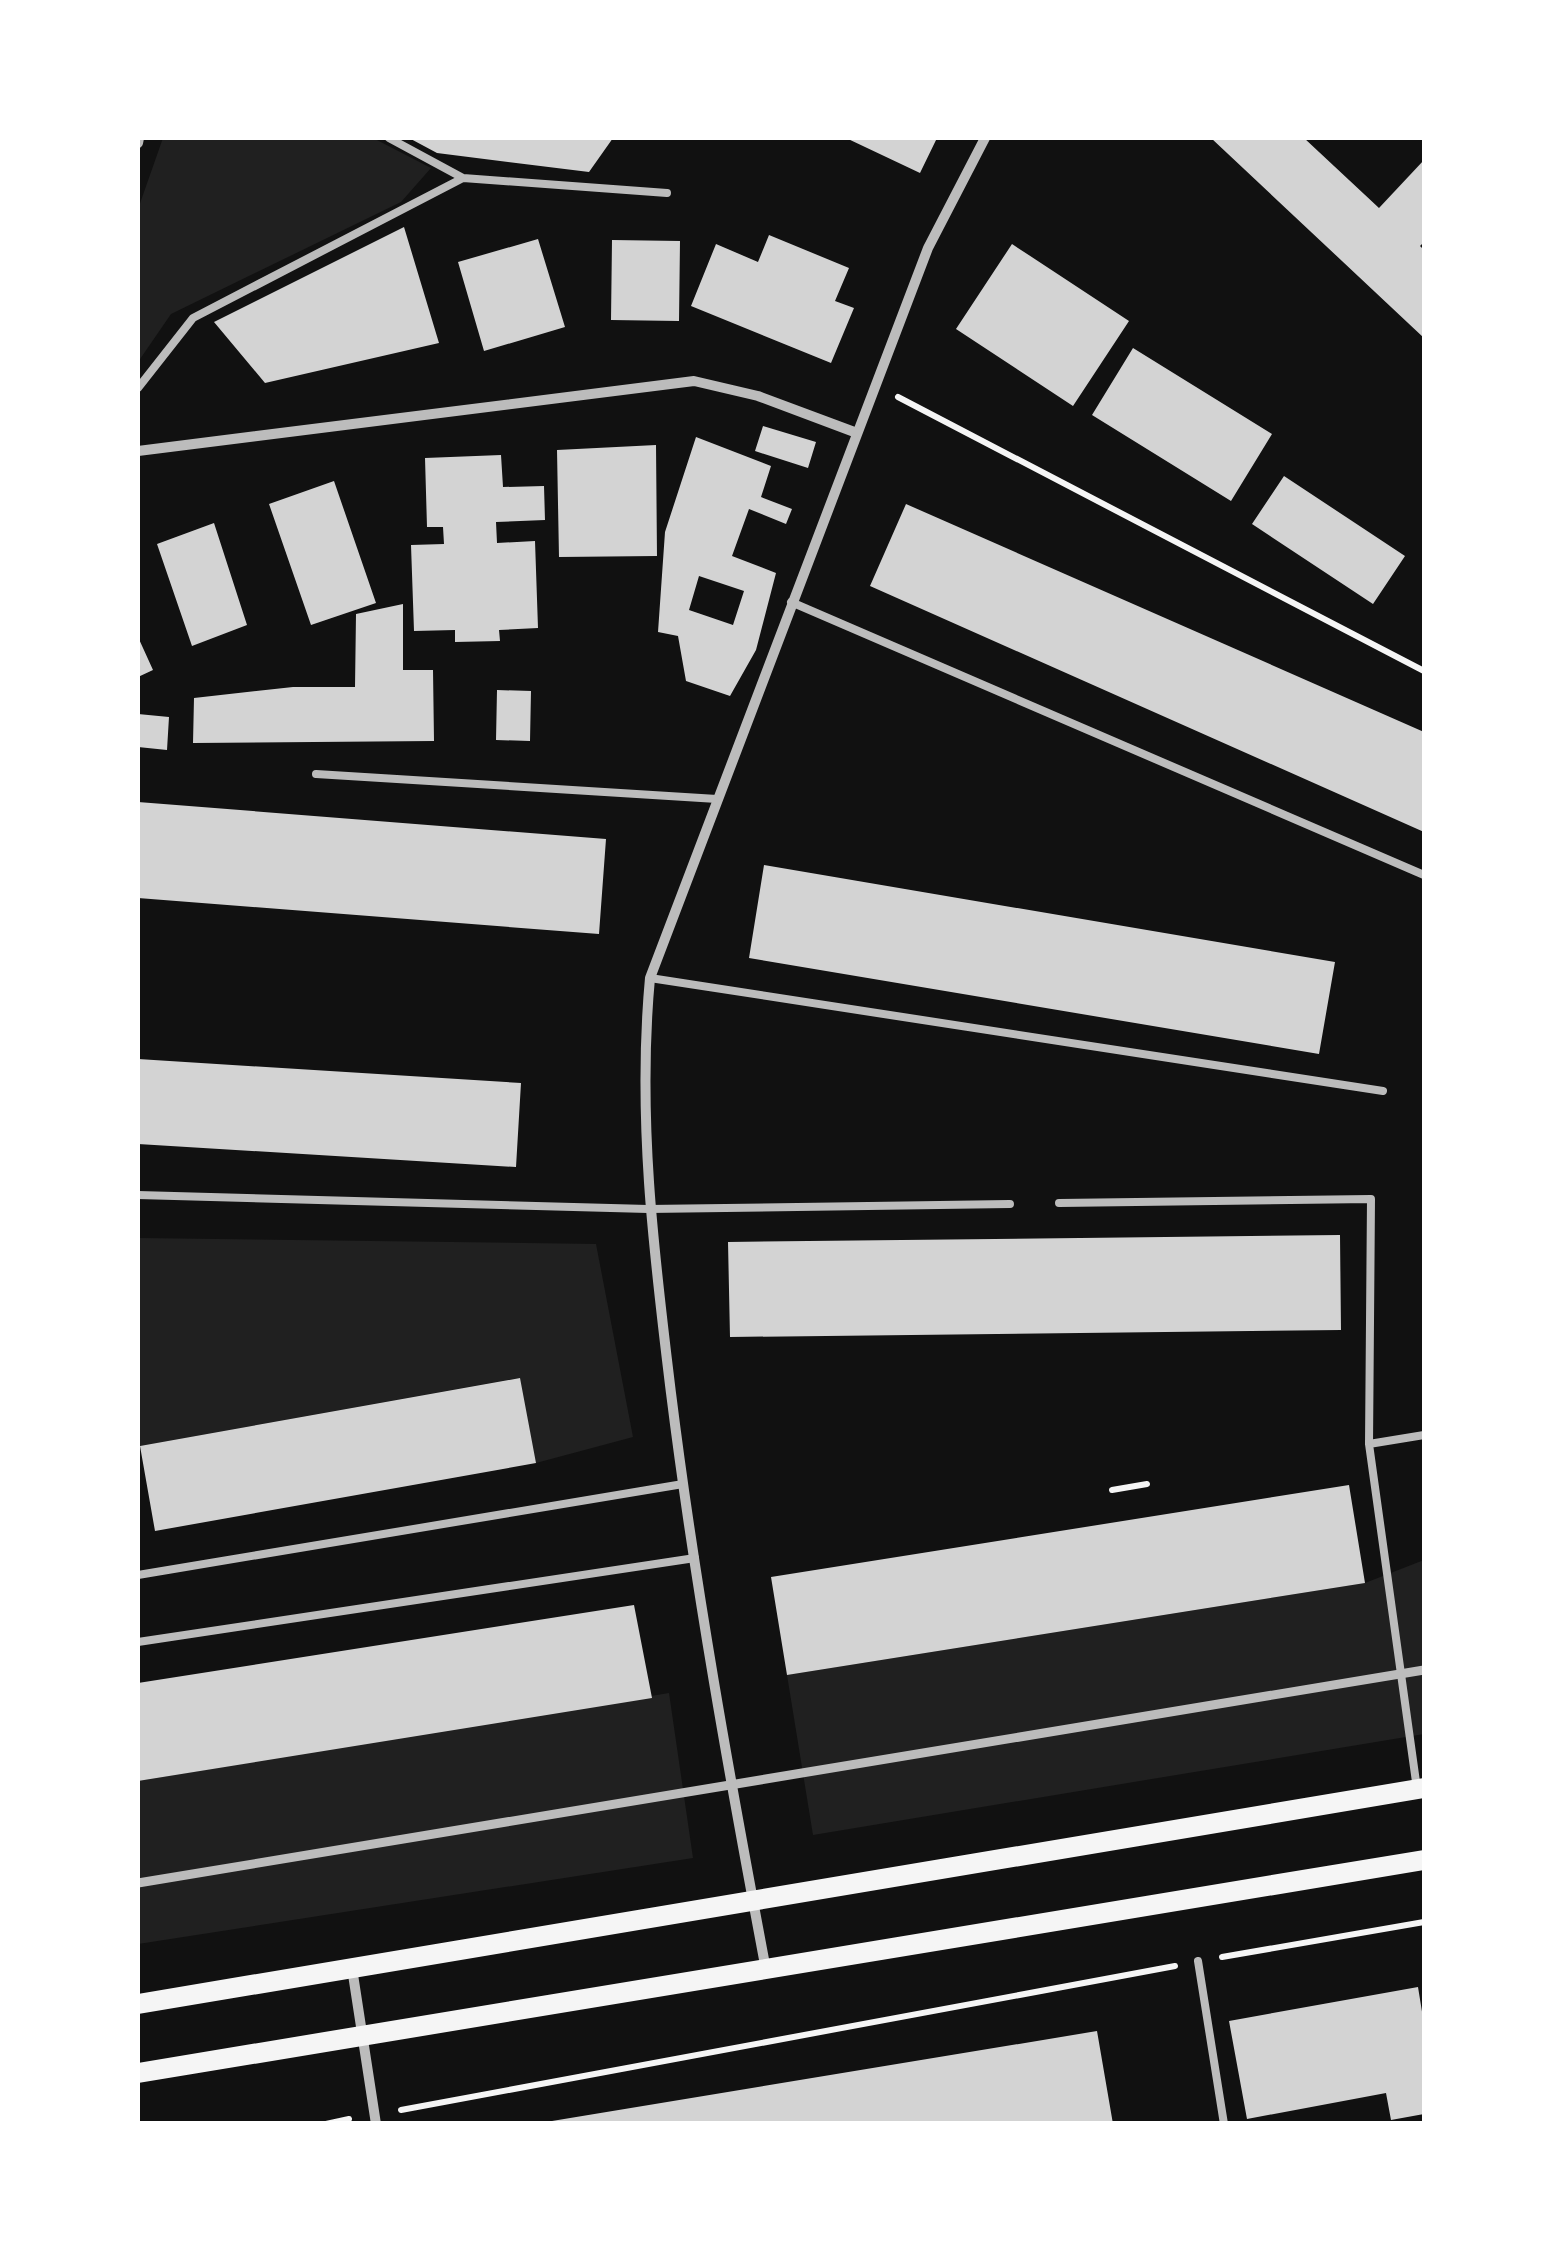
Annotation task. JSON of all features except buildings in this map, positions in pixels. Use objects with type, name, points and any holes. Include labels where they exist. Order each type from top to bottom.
[{"type":"main road","points":[[138,2004],[1421,1788]]},
{"type":"main road","points":[[138,2073],[1424,1860]]},
{"type":"street","points":[[766,1970],[682,1484],[648,1209],[643,1106],[650,978],[928,248],[985,138]]},
{"type":"street","points":[[138,451],[694,381],[758,396],[857,432]]},
{"type":"street","points":[[138,1882],[1424,1670]]},
{"type":"street","points":[[352,1968],[375,2119]]},
{"type":"lane","points":[[389,138],[464,178],[667,193]]},
{"type":"lane","points":[[138,388],[193,318],[464,178]]},
{"type":"lane","points":[[792,602],[1424,875]]},
{"type":"lane","points":[[316,774],[717,800]]},
{"type":"lane","points":[[650,978],[1383,1091]]},
{"type":"lane","points":[[138,1195],[648,1209],[1010,1204]]},
{"type":"lane","points":[[1059,1203],[1372,1199],[1369,1444],[1421,1788]]},
{"type":"lane","points":[[1369,1444],[1424,1435]]},
{"type":"lane","points":[[138,1575],[682,1484]]},
{"type":"lane","points":[[138,1642],[694,1558]]},
{"type":"lane","points":[[1198,1961],[1224,2124]]},
{"type":"path","points":[[876,385],[1424,671]]},
{"type":"path","points":[[1112,1490],[1147,1484]]},
{"type":"path","points":[[375,2119],[1198,1961],[1424,1922]]},
{"type":"shaded area","points":[[163,138],[373,138],[431,168],[401,202],[171,314],[138,362],[138,209]]},
{"type":"shaded area","points":[[138,1238],[596,1244],[633,1437],[536,1463],[519,1378],[140,1446]]},
{"type":"shaded area","points":[[1424,1560],[1424,1734],[813,1835],[787,1675],[1365,1583]]},
{"type":"shaded area","points":[[669,1693],[693,1858],[138,1944],[138,1781]]}]
